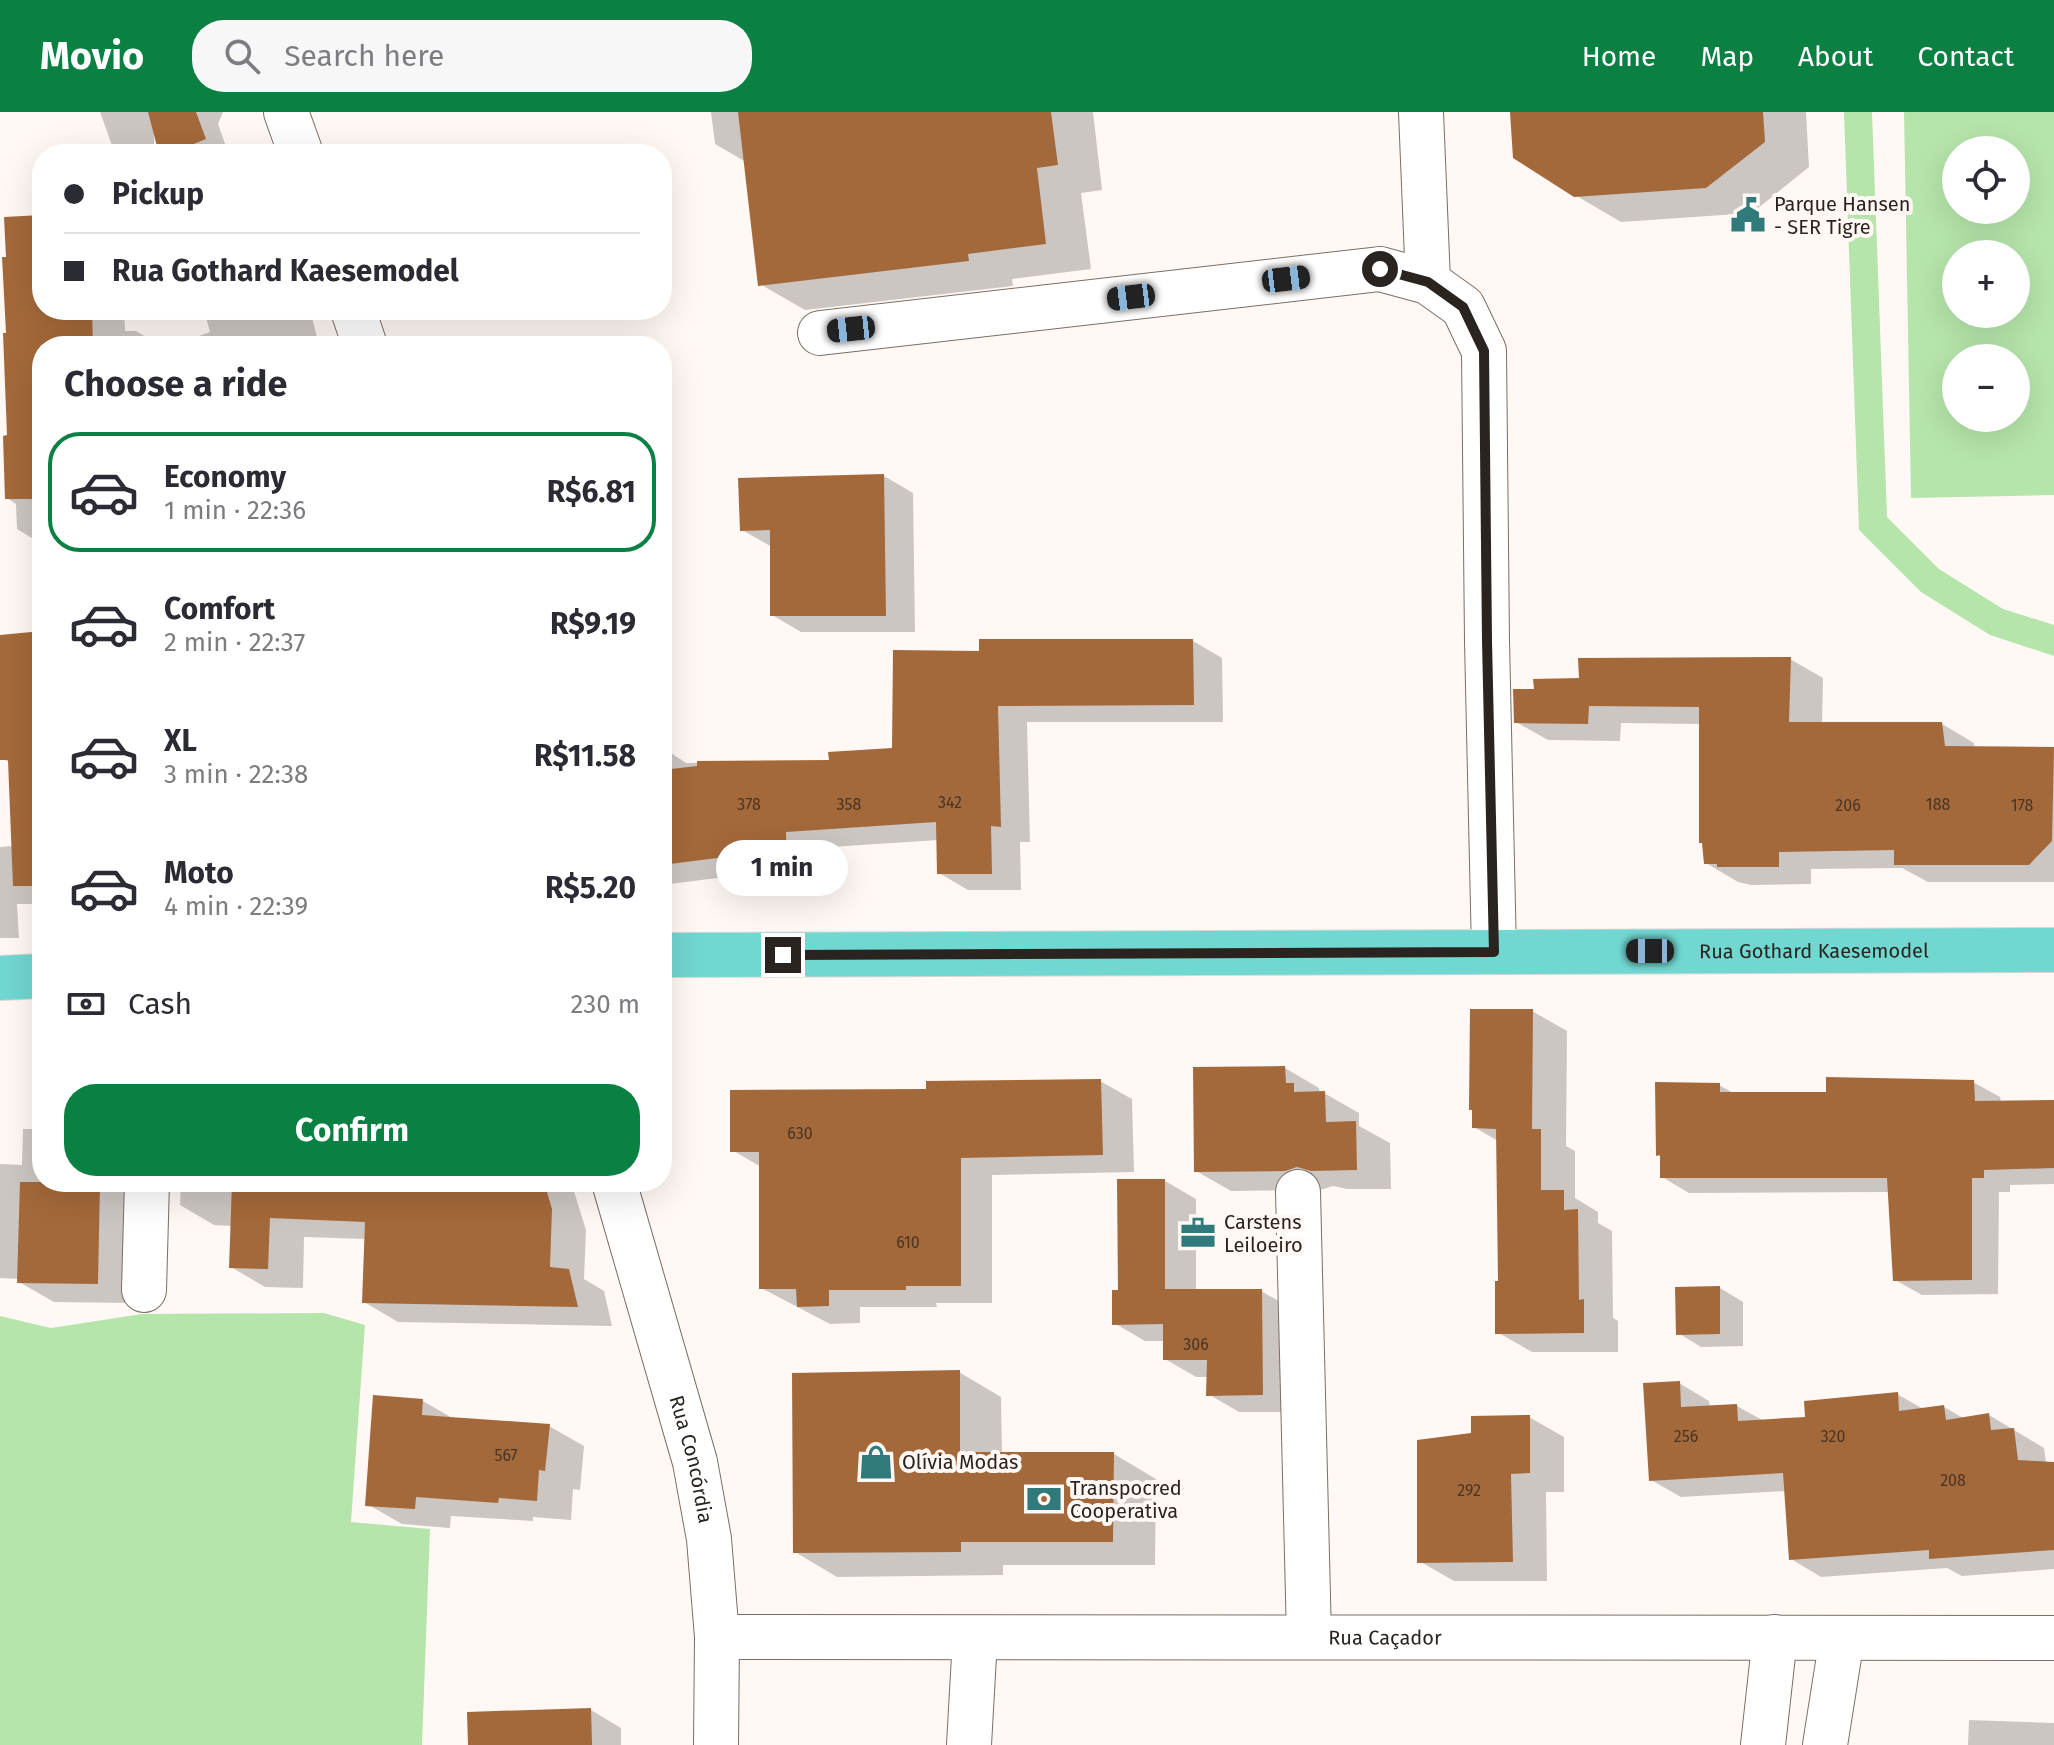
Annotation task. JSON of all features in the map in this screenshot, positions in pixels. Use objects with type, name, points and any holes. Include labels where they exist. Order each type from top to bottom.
[{"type":"main road","name":"Rua Gothard Kaesemodel","points":[[672,955],[2054,950]]},
{"type":"main road","points":[[0,978],[32,976]]},
{"type":"street","points":[[286,112],[297,144]]},
{"type":"street","points":[[1421,112],[1428,282]]},
{"type":"street","points":[[820,333],[1380,269],[1428,282],[1463,307],[1484,351],[1494,952]]},
{"type":"street","points":[[144,1290],[147,1192]]},
{"type":"street","name":"Rua Concórdia","points":[[617,1192],[695,1462],[709,1539],[717,1637],[716,1745]]},
{"type":"street","points":[[1298,1192],[1309,1637]]},
{"type":"street","name":"Rua Caçador","points":[[717,1637],[2054,1638]]},
{"type":"street","points":[[1763,1745],[1775,1637]]},
{"type":"street","points":[[969,1745],[975,1638]]},
{"type":"street","points":[[1825,1745],[1842,1638]]},
{"type":"green space","points":[[1844,112],[1872,112],[1887,517],[1939,569],[2003,609],[2054,625],[2054,656],[1990,635],[1921,592],[1859,530]]},
{"type":"green space","points":[[1904,112],[2054,112],[2054,495],[1911,498]]},
{"type":"green space","points":[[324,1313],[365,1325],[351,1522],[430,1529],[422,1745],[0,1745],[0,1316],[51,1328],[142,1314]]},
{"type":"building","points":[[148,112],[196,112],[206,139],[194,144],[156,144]]},
{"type":"building","points":[[738,112],[1051,112],[1058,165],[1037,168],[1046,244],[968,254],[969,261],[758,286]]},
{"type":"building","points":[[1510,112],[1763,112],[1765,142],[1706,188],[1574,197],[1513,158]]},
{"type":"building","points":[[32,216],[32,320],[92,320],[93,336],[32,336],[32,499],[5,499],[4,217]]},
{"type":"building","points":[[884,474],[886,616],[770,616],[770,530],[740,531],[738,478]]},
{"type":"building","points":[[32,632],[32,886],[13,886],[8,760],[0,760],[0,635]]},
{"type":"building","points":[[979,639],[1193,639],[1194,705],[998,706],[1001,827],[991,826],[992,874],[937,874],[936,822],[786,832],[787,865],[733,862],[733,856],[672,864],[672,769],[697,766],[697,761],[829,760],[828,752],[892,748],[893,650],[979,651]]},
{"type":"building","points":[[1791,657],[1789,722],[1942,722],[1945,746],[2054,747],[2052,841],[2029,865],[1894,865],[1894,850],[1779,852],[1779,867],[1717,867],[1717,864],[1704,864],[1702,843],[1699,843],[1699,707],[1589,706],[1588,724],[1514,723],[1513,689],[1534,689],[1533,679],[1579,678],[1578,658]]},
{"type":"building","points":[[1470,1009],[1533,1009],[1532,1129],[1541,1129],[1541,1190],[1564,1190],[1564,1210],[1578,1209],[1579,1300],[1584,1299],[1584,1333],[1495,1334],[1495,1281],[1498,1281],[1496,1129],[1472,1128],[1472,1110],[1469,1110]]},
{"type":"building","points":[[1285,1066],[1286,1083],[1294,1083],[1294,1092],[1325,1091],[1326,1122],[1356,1121],[1357,1170],[1311,1171],[1297,1167],[1285,1171],[1194,1172],[1193,1067]]},
{"type":"building","points":[[1826,1077],[1974,1080],[1975,1101],[2054,1100],[2054,1168],[1984,1170],[1984,1178],[1972,1178],[1972,1280],[1893,1281],[1887,1178],[1660,1178],[1660,1155],[1656,1156],[1655,1082],[1720,1083],[1720,1092],[1826,1092]]},
{"type":"building","points":[[1101,1079],[1103,1155],[961,1158],[961,1286],[829,1290],[829,1306],[797,1307],[796,1289],[759,1289],[759,1152],[730,1152],[730,1090],[926,1089],[926,1081]]},
{"type":"building","points":[[1117,1179],[1165,1179],[1165,1289],[1262,1289],[1263,1395],[1206,1396],[1207,1360],[1163,1360],[1163,1324],[1112,1325],[1112,1290],[1118,1290]]},
{"type":"building","points":[[20,1182],[32,1182],[32,1192],[100,1192],[98,1284],[17,1283]]},
{"type":"building","points":[[232,1192],[547,1192],[552,1209],[550,1267],[569,1269],[578,1307],[362,1303],[365,1222],[270,1218],[268,1269],[229,1268]]},
{"type":"building","points":[[1720,1286],[1720,1334],[1676,1335],[1675,1287]]},
{"type":"building","name":"Olívia Modas","points":[[960,1370],[960,1452],[1114,1452],[1113,1542],[961,1542],[961,1552],[793,1553],[792,1373]]},
{"type":"building","points":[[1680,1381],[1681,1407],[1737,1404],[1738,1421],[1805,1417],[1804,1401],[1898,1392],[1899,1411],[1944,1405],[1946,1420],[1989,1413],[1991,1430],[2014,1428],[2018,1460],[2054,1462],[2054,1550],[1929,1559],[1929,1550],[1789,1560],[1783,1473],[1649,1481],[1643,1383]]},
{"type":"building","points":[[373,1395],[423,1399],[422,1415],[550,1424],[545,1471],[539,1470],[537,1501],[499,1498],[498,1503],[416,1497],[415,1509],[365,1506]]},
{"type":"building","points":[[1530,1415],[1530,1473],[1511,1474],[1513,1562],[1417,1563],[1417,1440],[1471,1433],[1471,1416]]},
{"type":"building","points":[[591,1708],[592,1745],[468,1745],[467,1712]]},
{"type":"place","name":"Parque Hansen - SER Tigre","points":[[1748,215]]},
{"type":"place","name":"Carstens Leiloeiro","points":[[1198,1233]]},
{"type":"place","name":"Olívia Modas","points":[[876,1462]]},
{"type":"place","name":"Transpocred Cooperativa","points":[[1044,1499]]},
{"type":"route","points":[[783,955],[1494,952],[1484,351],[1463,307],[1428,282],[1380,269]]}]
